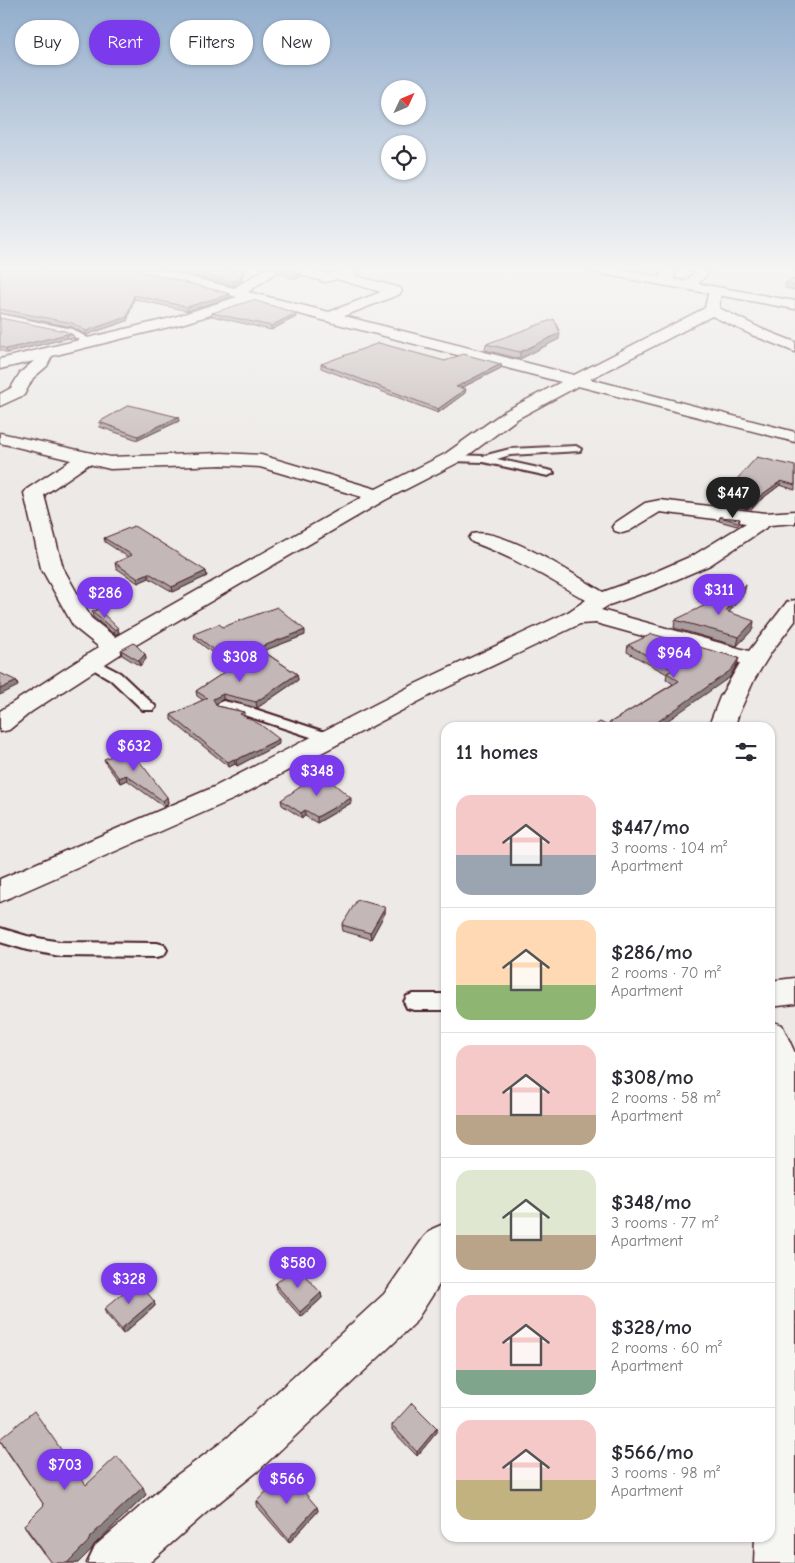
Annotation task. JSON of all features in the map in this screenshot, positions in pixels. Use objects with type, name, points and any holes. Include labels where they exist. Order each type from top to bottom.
[{"type":"street","points":[[0,364],[90,342]]},
{"type":"street","points":[[429,342],[795,437]]},
{"type":"street","points":[[0,724],[22,707],[114,648],[378,496],[452,458],[498,424],[576,379],[649,342]]},
{"type":"street","points":[[782,342],[795,347]]},
{"type":"street","points":[[0,401],[18,391],[26,376],[41,363],[46,353]]},
{"type":"street","points":[[0,438],[110,463],[222,459],[261,461],[378,496]]},
{"type":"street","points":[[84,458],[34,493],[52,568],[82,622],[114,648]]},
{"type":"street","points":[[622,527],[652,507],[660,506],[765,519],[795,517]]},
{"type":"street","points":[[0,892],[224,792],[422,690],[576,617],[601,600],[649,583],[702,560],[765,519]]},
{"type":"street","points":[[479,538],[510,549],[541,564],[601,600]]},
{"type":"street","points":[[722,722],[726,708],[756,660],[795,606]]},
{"type":"street","points":[[576,617],[597,616],[756,660]]},
{"type":"street","points":[[775,993],[795,991]]},
{"type":"street","points":[[775,1047],[781,1061],[787,1500],[779,1563]]},
{"type":"street","points":[[112,1563],[190,1495],[242,1456],[399,1309],[441,1248]]},
{"type":"lane","points":[[483,460],[510,452],[576,449]]},
{"type":"lane","points":[[452,458],[483,460],[548,473]]},
{"type":"lane","points":[[91,662],[115,676],[148,707]]},
{"type":"lane","points":[[223,706],[242,709],[329,738]]},
{"type":"lane","points":[[0,935],[27,943],[60,949],[157,950]]},
{"type":"lane","points":[[414,1002],[441,1002]]},
{"type":"building","points":[[0,342],[35,342],[6,349],[0,346]]},
{"type":"building","points":[[492,342],[541,342],[520,352],[486,344]]},
{"type":"building","points":[[379,343],[445,361],[463,354],[501,364],[456,387],[466,389],[438,409],[321,364]]},
{"type":"building","points":[[129,405],[178,417],[138,436],[99,422]]},
{"type":"building","points":[[757,457],[795,466],[795,485],[781,481],[760,496],[753,505],[727,502],[735,493],[727,490]]},
{"type":"building","points":[[720,517],[740,519],[738,522]]},
{"type":"building","points":[[134,526],[206,571],[172,587],[149,573],[137,578],[115,563],[132,555],[104,538]]},
{"type":"building","points":[[746,585],[726,611],[754,621],[739,637],[675,620]]},
{"type":"building","points":[[277,607],[305,630],[258,648],[297,674],[256,702],[223,694],[213,699],[217,706],[244,712],[240,714],[261,725],[279,739],[228,762],[171,715],[207,698],[196,691],[234,666],[194,634],[219,624],[223,627]]},
{"type":"building","points":[[98,609],[118,628],[114,630],[92,612]]},
{"type":"building","points":[[652,634],[739,658],[731,670],[657,722],[611,722],[679,681],[667,673],[673,670],[628,645]]},
{"type":"building","points":[[134,643],[145,654],[139,661],[121,650]]},
{"type":"building","points":[[0,673],[17,681],[0,689]]},
{"type":"building","points":[[130,749],[167,797],[163,801],[126,775],[119,778],[104,759]]},
{"type":"building","points":[[321,773],[351,798],[317,817],[305,810],[301,813],[281,800]]},
{"type":"building","points":[[357,900],[385,907],[370,933],[342,925]]},
{"type":"building","points":[[296,1266],[321,1293],[300,1312],[275,1284]]},
{"type":"building","points":[[137,1281],[154,1301],[121,1329],[104,1309]]},
{"type":"building","points":[[412,1403],[437,1428],[417,1452],[392,1425]]},
{"type":"building","points":[[34,1411],[86,1485],[117,1456],[143,1487],[90,1537],[88,1542],[67,1563],[52,1563],[24,1525],[44,1505],[0,1440]]},
{"type":"building","points":[[286,1471],[317,1507],[288,1539],[257,1501]]}]
